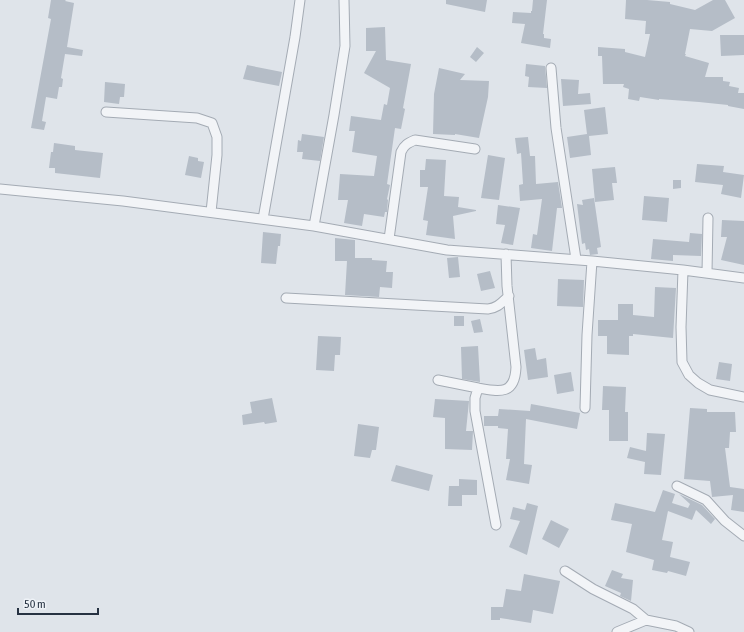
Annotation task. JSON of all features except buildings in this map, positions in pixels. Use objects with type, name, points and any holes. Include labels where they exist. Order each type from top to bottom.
[{"type":"street","points":[[263,219],[295,37],[300,0]]},
{"type":"street","points":[[314,226],[345,46],[344,0]]},
{"type":"street","points":[[551,68],[556,128],[576,259]]},
{"type":"street","points":[[106,112],[197,118],[212,123],[217,137],[217,155],[211,212]]},
{"type":"street","points":[[389,239],[401,152],[403,148],[415,140],[475,149]]},
{"type":"street","points":[[0,189],[123,201],[263,219],[314,226],[447,250],[576,259],[744,278]]},
{"type":"street","points":[[707,273],[708,218]]},
{"type":"street","points":[[438,380],[499,391],[508,388],[514,382],[516,367],[506,254]]},
{"type":"street","points":[[585,408],[587,335],[592,261]]},
{"type":"street","points":[[683,270],[681,327],[682,362],[690,375],[698,383],[710,390],[744,397]]},
{"type":"street","points":[[286,298],[488,309],[499,306],[509,296]]},
{"type":"street","points":[[478,388],[475,398],[475,411],[496,525]]},
{"type":"street","points":[[677,486],[706,500],[725,521],[744,536]]},
{"type":"street","points":[[565,571],[593,589],[633,609],[646,620],[676,626],[689,632]]},
{"type":"street","points":[[617,632],[646,620]]}]
